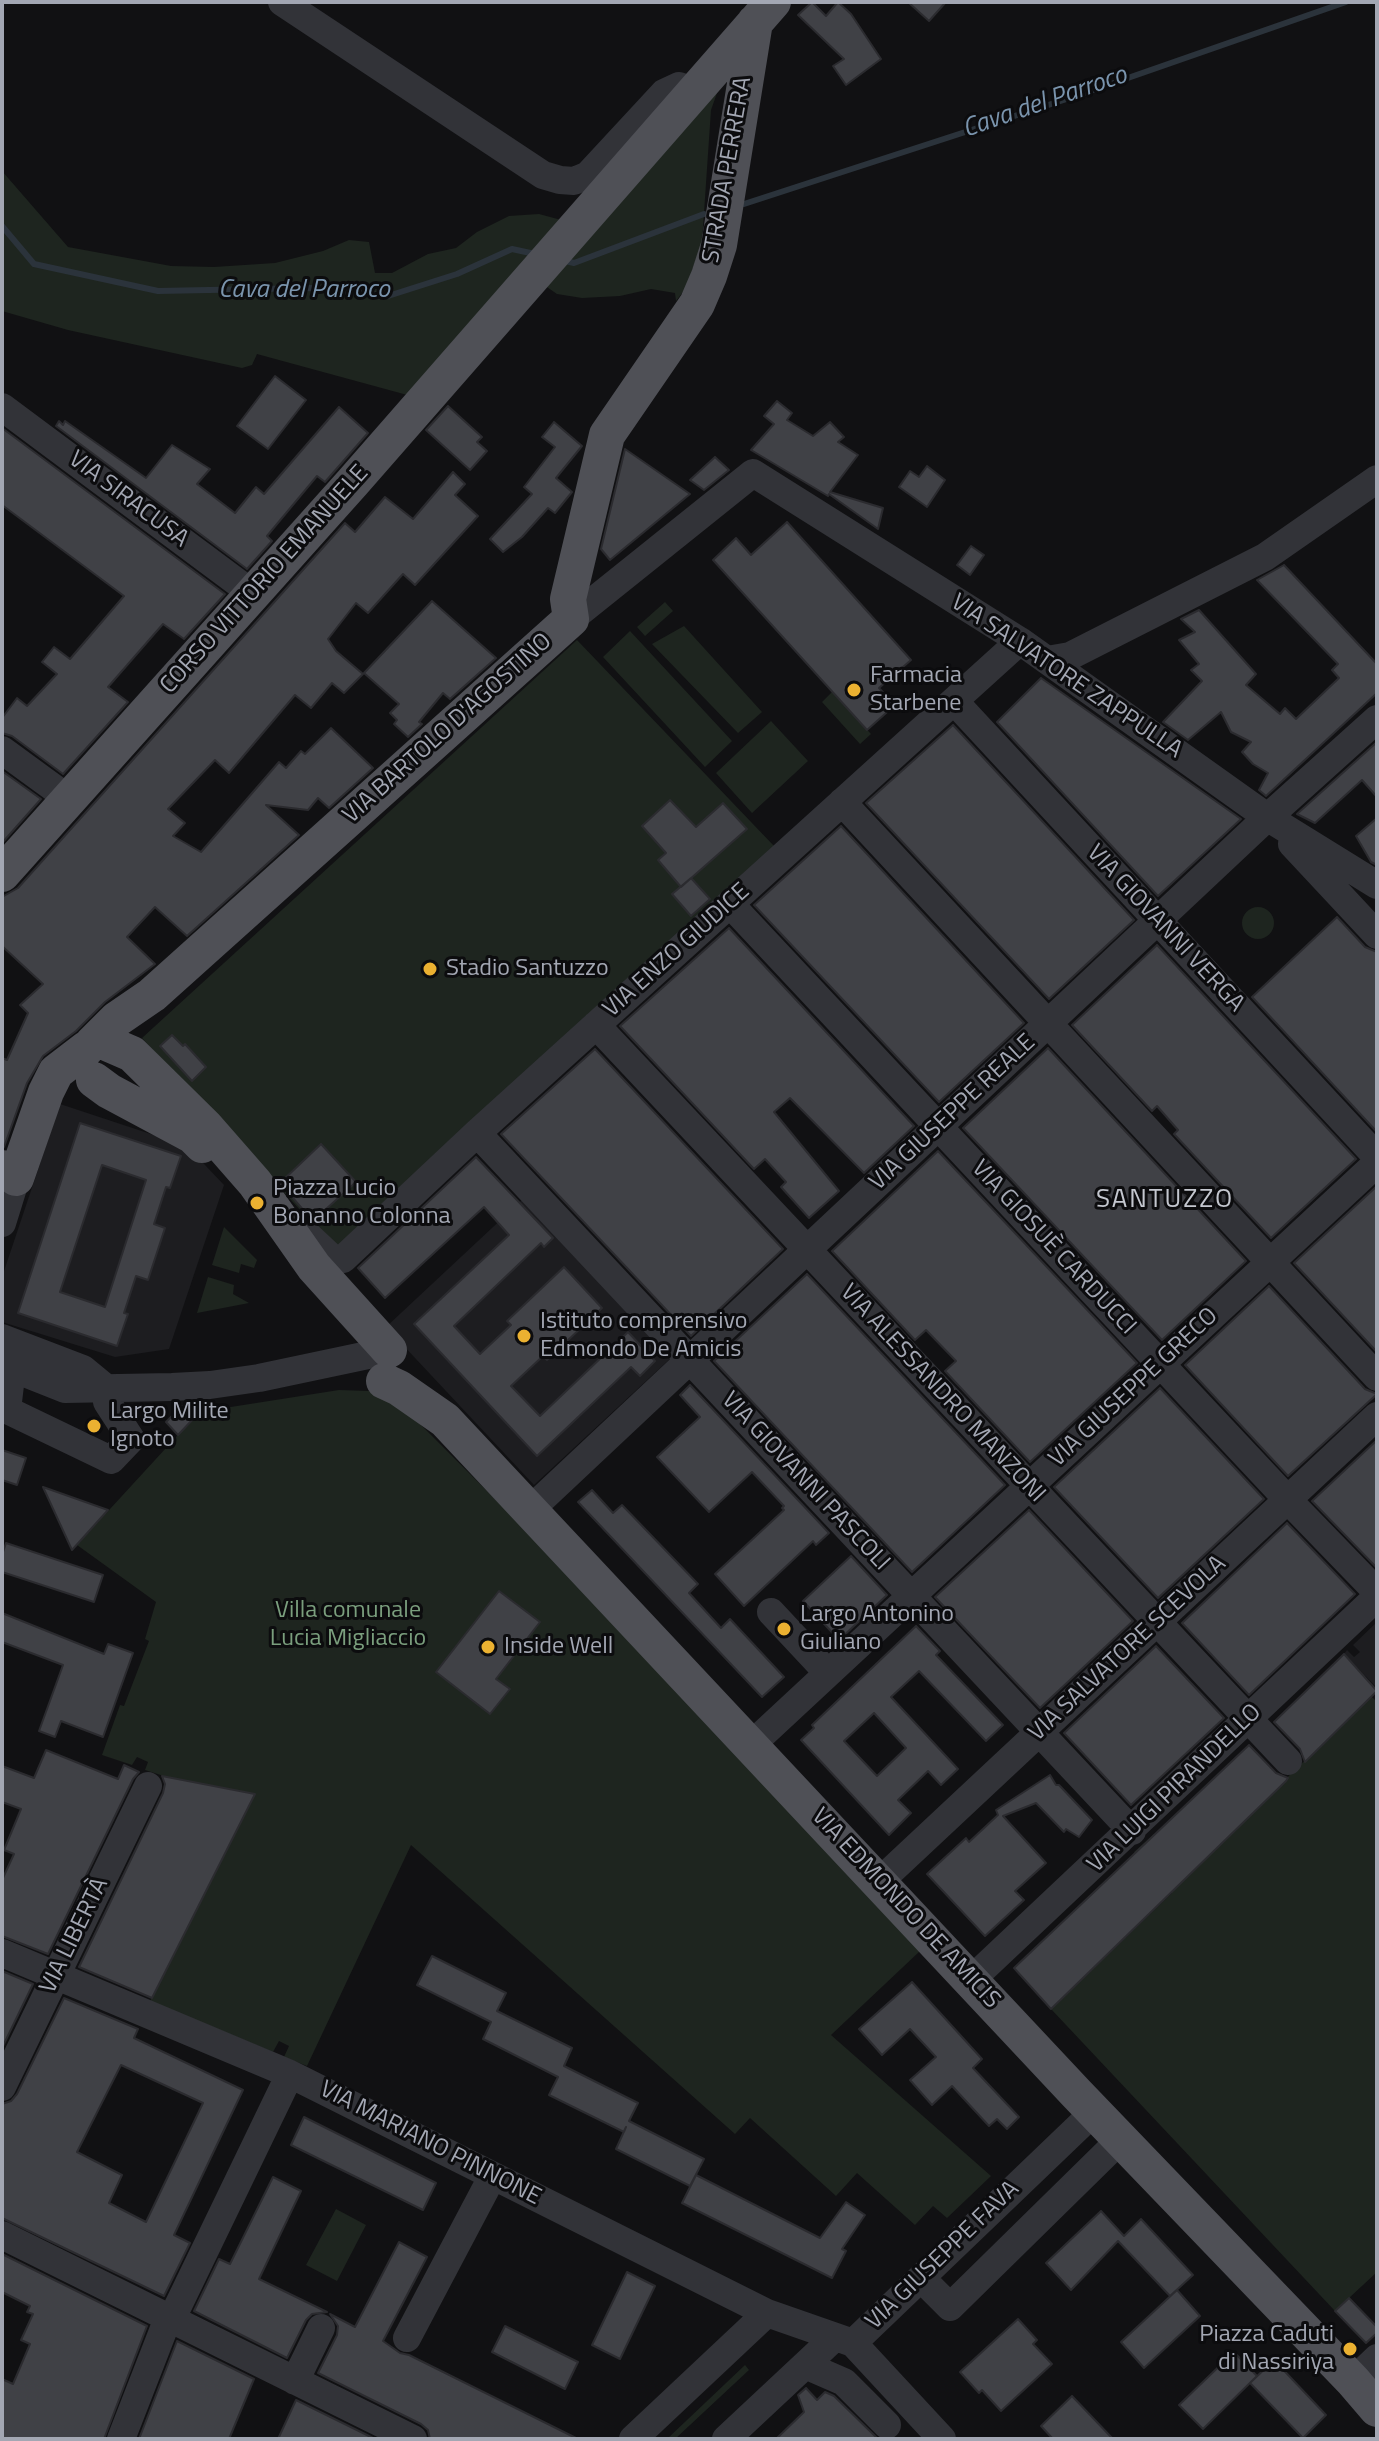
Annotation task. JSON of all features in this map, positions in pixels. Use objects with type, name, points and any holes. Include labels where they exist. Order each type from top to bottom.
[{"type":"main road","name":"CORSO VITTORIO EMANUELE","points":[[2,874],[253,594],[764,12]]},
{"type":"main road","name":"STRADA PERRERA","points":[[571,619],[568,599],[607,435],[697,304],[719,245],[764,12]]},
{"type":"main road","name":"VIA BARTOLO D'AGOSTINO","points":[[9,1173],[56,1072],[103,1061],[117,1019],[152,995],[571,619]]},
{"type":"main road","points":[[103,1061],[132,1054],[206,1127],[255,1183],[380,1363]]},
{"type":"main road","points":[[103,1061],[193,1136],[233,1178],[300,1267],[380,1363]]},
{"type":"main road","name":"VIA EDMONDO DE AMICIS","points":[[380,1363],[399,1388],[445,1420],[531,1509],[1094,2112],[1370,2389]]},
{"type":"street","points":[[282,2],[543,175],[560,180],[574,181],[588,175],[664,93],[679,86],[694,91]]},
{"type":"street","name":"VIA SIRACUSA","points":[[2,407],[253,594]]},
{"type":"street","name":"VIA BARTOLO D'AGOSTINO","points":[[571,619],[753,473]]},
{"type":"street","name":"VIA SALVATORE ZAPPULLA","points":[[753,473],[1020,641],[1267,817],[1377,885]]},
{"type":"street","points":[[1047,660],[1070,656],[1265,557],[1377,479]]},
{"type":"street","name":"VIA ENZO GIUDICE","points":[[255,1183],[334,1260],[343,1259],[477,1133],[1020,641]]},
{"type":"street","name":"VIA GIOVANNI VERGA","points":[[954,701],[1377,1157]]},
{"type":"street","name":"VIA GIUSEPPE REALE","points":[[531,1509],[1267,817],[1377,719]]},
{"type":"street","points":[[2,750],[69,799]]},
{"type":"street","points":[[842,802],[1377,1377]]},
{"type":"street","points":[[1267,817],[1377,935]]},
{"type":"street","name":"VIA GIOSUÈ CARDUCCI","points":[[730,904],[1377,1595]]},
{"type":"street","name":"VIA ALESSANDRO MANZONI","points":[[596,1025],[1288,1761]]},
{"type":"street","name":"VIA GIOVANNI PASCOLI","points":[[477,1133],[1132,1831]]},
{"type":"street","name":"VIA GIUSEPPE GRECO","points":[[751,1745],[1377,1163]]},
{"type":"street","points":[[2,1223],[9,1173]]},
{"type":"street","points":[[2,1338],[83,1369],[106,1388],[107,1402],[131,1439],[111,1460],[7,1410],[7,1366],[65,1389],[106,1388],[210,1385],[380,1363]]},
{"type":"street","name":"VIA SALVATORE SCEVOLA","points":[[879,1882],[1377,1416]]},
{"type":"street","name":"VIA LUIGI PIRANDELLO","points":[[972,1979],[1132,1831],[1377,1595]]},
{"type":"street","points":[[771,1612],[828,1673]]},
{"type":"street","name":"VIA LIBERTÀ","points":[[2,2087],[148,1786]]},
{"type":"street","name":"VIA MARIANO PINNONE","points":[[2,1953],[290,2074],[767,2313],[844,2340]]},
{"type":"street","points":[[121,2439],[163,2331],[290,2074]]},
{"type":"street","name":"VIA GIUSEPPE FAVA","points":[[928,2434],[844,2340],[921,2278],[1094,2112]]},
{"type":"street","points":[[1068,2137],[1095,2164]]},
{"type":"street","points":[[921,2278],[950,2307],[1121,2139]]},
{"type":"street","points":[[407,2338],[492,2177]]},
{"type":"street","points":[[2,2235],[413,2439]]},
{"type":"street","points":[[633,2439],[767,2313]]},
{"type":"street","points":[[295,2381],[321,2328]]},
{"type":"street","points":[[726,2439],[805,2365],[844,2340]]},
{"type":"street","points":[[805,2365],[844,2382],[887,2425]]},
{"type":"shaded area","points":[[60,1104],[187,1146],[224,1185],[169,1349],[115,1357],[2,1322],[2,1277]]},
{"type":"shaded area","name":"Istituto comprensivo Edmondo De Amicis","points":[[523,1199],[672,1357],[534,1485],[386,1327]]},
{"type":"shaded area","points":[[1377,1622],[1377,1688],[1344,1654],[1347,1650],[1354,1657],[1360,1652],[1353,1645]]},
{"type":"green space","points":[[723,76],[711,110],[702,242],[686,288],[676,301],[675,293],[651,289],[620,296],[582,298],[557,294],[544,285],[411,396],[257,354],[252,365],[242,368],[68,330],[2,311],[2,171],[68,247],[171,266],[214,267],[275,263],[323,251],[349,240],[369,242],[375,273],[392,273],[428,254],[456,248],[477,232],[509,216],[539,214],[565,221]]},
{"type":"green space","points":[[665,602],[673,611],[645,636],[637,627]]},
{"type":"green space","points":[[684,626],[762,712],[738,733],[652,644]]},
{"type":"green space","points":[[630,631],[732,741],[705,767],[603,657]]},
{"type":"green space","name":"Stadio Santuzzo","points":[[577,640],[774,846],[337,1250],[142,1038]]},
{"type":"green space","points":[[832,692],[871,734],[860,744],[822,702]]},
{"type":"green space","points":[[771,721],[808,761],[752,813],[716,773]]},
{"type":"green space","points":[[1258,907],[1269,912],[1274,923],[1269,934],[1258,939],[1247,934],[1242,923],[1247,912]]},
{"type":"green space","points":[[224,1227],[257,1260],[254,1268],[241,1264],[239,1273],[212,1265]]},
{"type":"green space","points":[[208,1277],[234,1285],[233,1294],[249,1303],[197,1313]]},
{"type":"green space","name":"Villa comunale Lucia Migliaccio","points":[[339,1390],[369,1391],[384,1395],[403,1407],[532,1536],[920,1951],[831,2035],[991,2176],[947,2218],[933,2206],[915,2225],[857,2173],[836,2196],[750,2118],[735,2134],[411,1845],[307,2066],[284,2057],[289,2046],[279,2041],[273,2052],[150,2001],[255,1794],[167,1777],[145,1770],[148,1762],[137,1757],[132,1765],[102,1755],[120,1705],[124,1706],[149,1641],[145,1639],[156,1602],[77,1545],[199,1412]]},
{"type":"green space","points":[[1371,1696],[1377,1702],[1377,2272],[1335,2311],[1051,2009],[1172,1893],[1134,1852],[1154,1834],[1189,1873]]},
{"type":"green space","points":[[336,2209],[366,2225],[337,2281],[306,2265]]},
{"type":"green space","points":[[745,2365],[749,2370],[675,2439],[667,2439]]},
{"type":"building","points":[[812,2],[826,16],[838,2],[851,14],[881,59],[846,85],[833,66],[844,59],[798,15]]},
{"type":"building","points":[[908,2],[946,2],[929,21]]},
{"type":"building","points":[[275,376],[306,400],[268,449],[237,426]]},
{"type":"building","points":[[777,401],[792,413],[787,420],[813,436],[830,422],[844,437],[838,442],[858,455],[830,492],[883,508],[878,529],[829,494],[751,450],[774,424],[764,416]]},
{"type":"building","points":[[448,406],[482,437],[477,442],[487,451],[470,470],[426,430]]},
{"type":"building","points":[[339,407],[368,433],[325,482],[317,476],[267,536],[272,541],[247,569],[56,426],[59,421],[63,425],[65,421],[146,478],[172,445],[210,469],[197,484],[235,513],[256,487],[264,494]]},
{"type":"building","points":[[554,422],[582,446],[556,478],[572,492],[555,513],[548,508],[522,537],[503,552],[490,539],[532,494],[524,487],[555,447],[542,437]]},
{"type":"building","points":[[2,428],[225,594],[184,639],[163,624],[108,687],[128,702],[63,774],[12,736],[2,733],[2,718],[17,698],[27,706],[57,674],[42,662],[54,647],[70,659],[124,596],[2,505]]},
{"type":"building","points":[[625,449],[690,494],[610,560],[601,549]]},
{"type":"building","points":[[715,457],[729,470],[704,490],[690,480]]},
{"type":"building","points":[[927,466],[945,480],[927,507],[899,487],[910,471],[919,477]]},
{"type":"building","points":[[453,472],[465,484],[455,495],[478,516],[415,585],[403,574],[368,613],[356,603],[328,639],[336,651],[363,674],[344,693],[332,683],[311,708],[295,695],[229,773],[215,760],[168,809],[185,823],[173,836],[201,852],[279,762],[286,768],[301,751],[305,754],[331,728],[373,768],[329,808],[318,798],[308,810],[266,805],[299,835],[187,936],[155,907],[127,937],[155,964],[43,1056],[27,1083],[2,1147],[2,1058],[7,1060],[28,1013],[20,1005],[43,984],[2,946],[2,897],[18,888],[345,523],[355,532],[385,497],[413,519]]},
{"type":"building","points":[[787,522],[911,660],[879,688],[895,705],[867,730],[713,560],[736,538],[751,555]]},
{"type":"building","points":[[971,546],[984,555],[970,575],[957,565]]},
{"type":"building","points":[[1284,565],[1377,664],[1377,693],[1266,796],[1259,790],[1268,773],[1253,764],[1242,752],[1251,742],[1231,732],[1221,712],[1188,740],[1163,722],[1202,681],[1191,670],[1199,664],[1179,640],[1195,632],[1181,619],[1199,610],[1256,674],[1246,685],[1280,714],[1285,708],[1296,719],[1339,678],[1332,670],[1338,664],[1257,580]]},
{"type":"building","points":[[432,601],[496,658],[450,699],[443,693],[419,722],[422,724],[408,737],[394,724],[397,720],[390,713],[399,704],[364,673]]},
{"type":"building","points":[[1041,678],[1241,819],[1158,896],[997,722]]},
{"type":"building","points":[[953,725],[1134,920],[1049,999],[866,803]]},
{"type":"building","points":[[1377,742],[1377,797],[1362,780],[1315,823],[1297,814]]},
{"type":"building","points":[[2,771],[41,799],[2,843]]},
{"type":"building","points":[[670,800],[696,827],[723,803],[747,829],[681,887],[658,860],[666,853],[642,826]]},
{"type":"building","points":[[1377,818],[1377,865],[1371,862],[1356,836]]},
{"type":"building","points":[[841,826],[1024,1023],[939,1102],[754,905]]},
{"type":"building","points":[[691,878],[710,899],[691,916],[672,894]]},
{"type":"building","points":[[1337,917],[1365,947],[1377,952],[1377,1132],[1252,997]]},
{"type":"building","points":[[729,928],[914,1126],[864,1173],[790,1098],[774,1112],[839,1191],[809,1218],[781,1187],[786,1182],[765,1159],[754,1169],[620,1026]]},
{"type":"building","points":[[1157,945],[1356,1159],[1271,1238],[1174,1134],[1178,1130],[1157,1106],[1152,1111],[1072,1025]]},
{"type":"building","points":[[172,1035],[206,1067],[192,1081],[160,1046]]},
{"type":"building","points":[[1048,1048],[1246,1261],[1162,1340],[963,1128]]},
{"type":"building","points":[[595,1049],[783,1249],[691,1336],[501,1134]]},
{"type":"building","points":[[80,1123],[181,1156],[170,1188],[166,1187],[154,1224],[165,1228],[148,1280],[136,1276],[117,1346],[18,1313]],"holes":[[[102,1165],[146,1180],[105,1307],[60,1292]]]},
{"type":"building","points":[[321,1144],[356,1182],[315,1219],[280,1183]]},
{"type":"building","points":[[938,1151],[1137,1363],[1030,1462],[945,1371],[956,1361],[926,1330],[915,1340],[832,1251]]},
{"type":"building","points":[[476,1157],[553,1238],[544,1247],[541,1243],[454,1326],[480,1354],[511,1325],[507,1321],[564,1267],[602,1308],[547,1360],[543,1356],[511,1386],[540,1416],[628,1332],[655,1361],[640,1376],[631,1367],[537,1456],[414,1324],[509,1235],[484,1207],[385,1298],[358,1268]]},
{"type":"building","points":[[1377,1186],[1377,1352],[1294,1263]]},
{"type":"building","points":[[807,1274],[1005,1485],[912,1572],[714,1361]]},
{"type":"building","points":[[1269,1286],[1365,1389],[1377,1394],[1288,1476],[1185,1365]]},
{"type":"building","points":[[690,1385],[829,1533],[816,1545],[813,1541],[744,1606],[715,1574],[784,1510],[784,1506],[752,1472],[709,1512],[657,1457],[700,1417],[680,1395]]},
{"type":"building","points":[[1160,1388],[1264,1499],[1158,1598],[1054,1487]]},
{"type":"building","points":[[182,1406],[194,1418],[178,1435],[166,1422]]},
{"type":"building","points":[[1377,1440],[1377,1568],[1312,1501]]},
{"type":"building","points":[[2,1450],[26,1458],[17,1485],[2,1480]]},
{"type":"building","points":[[43,1487],[108,1510],[72,1550]]},
{"type":"building","points":[[592,1490],[613,1513],[622,1505],[698,1584],[689,1593],[721,1628],[730,1619],[784,1677],[762,1697],[578,1502]]},
{"type":"building","points":[[1029,1510],[1133,1621],[1040,1708],[935,1597]]},
{"type":"building","points":[[1287,1523],[1355,1594],[1249,1695],[1182,1623]]},
{"type":"building","points":[[6,1543],[103,1575],[94,1602],[2,1572]]},
{"type":"building","points":[[851,1556],[887,1595],[839,1640],[803,1601]]},
{"type":"building","name":"Inside Well","points":[[499,1591],[540,1622],[496,1679],[510,1689],[490,1714],[436,1672]]},
{"type":"building","points":[[2,1613],[104,1654],[108,1644],[133,1653],[103,1737],[61,1721],[55,1737],[39,1731],[63,1665],[2,1642]]},
{"type":"building","points":[[916,1626],[940,1651],[936,1655],[1003,1725],[986,1741],[919,1671],[891,1697],[958,1769],[941,1785],[928,1771],[898,1800],[911,1813],[889,1835],[801,1740],[814,1728],[812,1725]],"holes":[[[874,1713],[906,1748],[877,1776],[844,1741]]]},
{"type":"building","points":[[1156,1646],[1224,1718],[1131,1805],[1064,1733]]},
{"type":"building","points":[[1344,1654],[1377,1691],[1305,1762],[1300,1749],[1274,1722]]},
{"type":"building","points":[[1249,1745],[1276,1773],[1288,1778],[1286,1781],[1051,2009],[1014,1968]]},
{"type":"building","points":[[46,1750],[118,1779],[124,1765],[139,1772],[48,1954],[2,1936],[2,1880],[14,1854],[4,1850],[21,1809],[2,1802],[2,1766],[34,1778]]},
{"type":"building","points":[[1050,1775],[1056,1785],[1092,1820],[1079,1837],[1066,1829],[1064,1832],[1036,1803],[1003,1816],[1046,1863],[1015,1891],[1024,1900],[985,1936],[927,1874],[966,1838],[969,1842],[998,1815],[996,1810]]},
{"type":"building","points":[[162,1776],[255,1794],[152,1998],[79,1967],[163,1793],[165,1784]]},
{"type":"building","points":[[432,1956],[506,1993],[497,2011],[572,2048],[564,2066],[638,2103],[629,2121],[704,2159],[690,2186],[616,2149],[624,2132],[549,2095],[558,2077],[483,2039],[491,2022],[417,1985]]},
{"type":"building","points":[[2,1971],[33,1984],[2,2048]]},
{"type":"building","points":[[912,1982],[982,2059],[973,2068],[1019,2117],[1007,2129],[997,2119],[989,2126],[952,2086],[932,2105],[910,2080],[936,2057],[910,2029],[882,2055],[859,2029]]},
{"type":"building","points":[[64,1998],[138,2029],[134,2038],[243,2090],[174,2235],[190,2243],[164,2296],[2,2218],[2,2104],[11,2101]],"holes":[[[121,2065],[203,2103],[146,2222],[109,2203],[122,2175],[77,2152]]]},
{"type":"building","points":[[304,2117],[436,2183],[423,2210],[291,2145]]},
{"type":"building","points":[[696,2175],[820,2238],[846,2202],[865,2215],[842,2249],[846,2251],[832,2278],[682,2203]]},
{"type":"building","points":[[273,2177],[301,2191],[259,2279],[327,2312],[312,2314],[306,2320],[287,2358],[194,2311],[219,2259],[230,2264]]},
{"type":"building","points":[[1101,2211],[1124,2236],[1141,2219],[1193,2275],[1170,2296],[1118,2241],[1071,2290],[1046,2263]]},
{"type":"building","points":[[399,2242],[427,2257],[383,2341],[400,2353],[578,2439],[430,2439],[428,2430],[421,2424],[318,2373],[337,2335],[338,2326],[330,2314],[355,2327]]},
{"type":"building","points":[[2,2254],[147,2326],[104,2439],[2,2439],[2,2379],[13,2384],[30,2344],[21,2340],[33,2314],[27,2312],[30,2306],[2,2292]]},
{"type":"building","points":[[627,2272],[655,2286],[620,2359],[592,2345]]},
{"type":"building","points":[[1177,2290],[1200,2316],[1144,2368],[1121,2342]]},
{"type":"building","points":[[1349,2298],[1377,2327],[1377,2333],[1366,2343],[1335,2311]]},
{"type":"building","points":[[1018,2319],[1037,2340],[1033,2344],[1052,2364],[1001,2411],[960,2372]]},
{"type":"building","points":[[505,2326],[578,2362],[565,2389],[492,2352]]},
{"type":"building","points":[[177,2341],[254,2379],[229,2439],[139,2439]]},
{"type":"building","points":[[1234,2352],[1257,2376],[1203,2429],[1179,2405]]},
{"type":"building","points":[[1274,2360],[1326,2415],[1303,2438],[1250,2383]]},
{"type":"building","points":[[806,2388],[817,2400],[825,2392],[834,2396],[878,2439],[776,2439],[804,2412],[798,2395]]},
{"type":"building","points":[[1072,2396],[1113,2439],[1053,2439],[1041,2426]]},
{"type":"building","points":[[296,2400],[375,2439],[278,2439]]},
{"type":"waterway","name":"Cava del Parroco","points":[[744,204],[1082,94],[1346,2]]},
{"type":"waterway","name":"Cava del Parroco","points":[[561,260],[574,263],[704,214]]},
{"type":"waterway","name":"Cava del Parroco","points":[[2,226],[34,264],[158,291],[310,288],[388,296],[457,274],[512,249],[535,254]]},
{"type":"place","name":"Farmacia Starbene","points":[[854,690]]},
{"type":"place","name":"Stadio Santuzzo","points":[[430,969]]},
{"type":"place","name":"Piazza Lucio Bonanno Colonna","points":[[257,1203]]},
{"type":"place","name":"Istituto comprensivo Edmondo De Amicis","points":[[524,1336]]},
{"type":"place","name":"Largo Milite Ignoto","points":[[94,1426]]},
{"type":"place","name":"Largo Antonino Giuliano","points":[[784,1629]]},
{"type":"place","name":"Inside Well","points":[[488,1647]]},
{"type":"place","name":"Piazza Caduti di Nassiriya","points":[[1350,2349]]},
{"type":"district","name":"SANTUZZO","points":[[1165,1201]]}]
